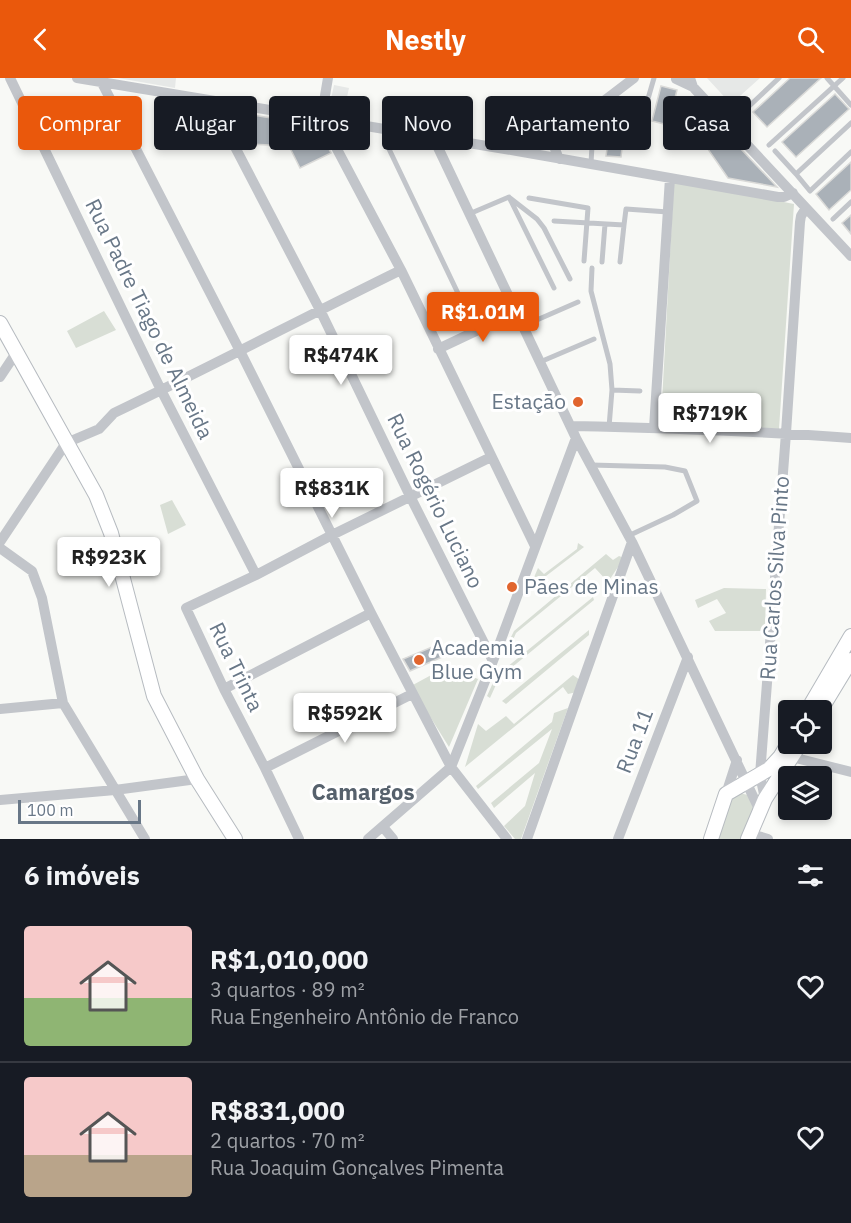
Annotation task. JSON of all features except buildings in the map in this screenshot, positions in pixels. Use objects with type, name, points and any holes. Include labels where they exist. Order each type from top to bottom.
[{"type":"street","name":"Rua Padre Tiago de Almeida","points":[[10,78],[161,390],[256,575]]},
{"type":"street","points":[[77,78],[102,80],[185,96]]},
{"type":"street","points":[[325,96],[328,78]]},
{"type":"street","points":[[610,96],[634,78]]},
{"type":"street","points":[[671,78],[692,82],[851,256]]},
{"type":"street","points":[[102,80],[412,694],[451,767],[507,839]]},
{"type":"street","name":"Rua Rogério Luciano","points":[[237,150],[320,310],[493,661]]},
{"type":"street","points":[[337,150],[401,270],[535,546]]},
{"type":"street","points":[[439,150],[576,438],[630,539],[747,783],[763,805]]},
{"type":"street","points":[[510,150],[777,197],[793,193]]},
{"type":"street","points":[[558,150],[559,159]]},
{"type":"street","points":[[654,428],[670,178]]},
{"type":"street","name":"Rua Carlos Silva Pinto","points":[[763,805],[760,775],[800,222],[806,208]]},
{"type":"street","points":[[0,542],[66,443],[99,429],[114,413],[401,270]]},
{"type":"street","points":[[438,349],[516,312]]},
{"type":"street","points":[[0,323],[96,495],[111,533],[154,696],[197,779],[235,839]]},
{"type":"street","points":[[0,377],[16,353]]},
{"type":"street","points":[[571,426],[786,433],[851,438]]},
{"type":"street","points":[[368,839],[451,767],[576,438]]},
{"type":"street","points":[[256,575],[491,457]]},
{"type":"street","points":[[526,839],[630,539]]},
{"type":"street","points":[[0,548],[32,571],[42,598],[63,703],[145,839]]},
{"type":"street","name":"Rua Trinta","points":[[256,575],[186,608],[299,839]]},
{"type":"street","points":[[224,689],[370,613]]},
{"type":"street","points":[[818,700],[840,677],[851,636]]},
{"type":"street","name":"Rua 11","points":[[618,839],[688,657]]},
{"type":"street","points":[[826,700],[851,660]]},
{"type":"street","points":[[265,768],[412,694]]},
{"type":"street","points":[[0,709],[63,703]]},
{"type":"street","points":[[726,794],[760,775],[775,764],[781,754]]},
{"type":"street","points":[[768,839],[749,837],[763,805],[792,756],[851,772]]},
{"type":"street","points":[[711,839],[737,760]]},
{"type":"street","points":[[0,800],[115,790],[197,779]]},
{"type":"street","points":[[383,826],[393,839]]},
{"type":"lane","points":[[649,96],[654,78]]},
{"type":"lane","points":[[751,104],[779,78]]},
{"type":"lane","points":[[827,78],[851,105]]},
{"type":"lane","points":[[769,145],[843,78]]},
{"type":"lane","points":[[796,174],[851,123]]},
{"type":"lane","points":[[389,150],[476,331]]},
{"type":"lane","points":[[590,164],[592,150]]},
{"type":"lane","points":[[775,151],[810,191],[851,152]]},
{"type":"lane","points":[[470,214],[509,196]]},
{"type":"lane","points":[[509,196],[537,219],[544,228],[570,279]]},
{"type":"lane","points":[[509,196],[554,288]]},
{"type":"lane","points":[[529,198],[588,208],[584,261]]},
{"type":"lane","points":[[833,219],[851,202]]},
{"type":"lane","points":[[620,262],[626,209],[668,212]]},
{"type":"lane","points":[[554,221],[624,225]]},
{"type":"lane","points":[[602,262],[605,224]]},
{"type":"lane","points":[[592,268],[591,291],[610,364],[612,390],[609,427]]},
{"type":"lane","points":[[522,326],[578,302]]},
{"type":"lane","points":[[540,362],[594,339]]},
{"type":"lane","points":[[612,390],[640,392]]},
{"type":"lane","points":[[591,465],[664,467],[685,471],[697,501],[630,539]]},
{"type":"shaded area","points":[[118,78],[176,78],[175,88]]},
{"type":"shaded area","points":[[707,78],[760,78],[740,96],[724,96]]},
{"type":"shaded area","points":[[334,85],[349,88],[347,96],[332,96]]},
{"type":"shaded area","points":[[674,181],[794,204],[779,429],[661,420]]},
{"type":"shaded area","points":[[104,311],[116,330],[76,348],[67,331]]},
{"type":"shaded area","points":[[172,500],[186,525],[168,534],[160,505]]},
{"type":"shaded area","points":[[578,543],[584,547],[529,589],[538,568],[544,574],[577,549]]},
{"type":"shaded area","points":[[606,554],[613,560],[619,556],[624,558],[608,582],[595,568],[516,633],[509,649],[506,647],[514,631]]},
{"type":"shaded area","points":[[724,588],[766,589],[765,631],[715,631],[709,621],[726,613],[717,599],[698,608],[695,600]]},
{"type":"shaded area","points":[[593,597],[594,600],[499,678],[490,698],[487,696],[496,676]]},
{"type":"shaded area","points":[[589,630],[589,635],[506,704],[502,701]]},
{"type":"shaded area","points":[[446,667],[478,679],[449,747],[411,686]]},
{"type":"shaded area","points":[[573,675],[580,680],[577,692],[568,694],[563,687],[465,767],[478,724],[486,731],[506,716],[514,724]]},
{"type":"shaded area","points":[[568,708],[521,839],[515,839],[504,826],[525,806],[535,773],[494,808],[491,803],[539,763],[552,729],[478,789],[476,786],[552,722],[554,713]]},
{"type":"shaded area","points":[[739,793],[748,795],[754,809],[743,839],[714,839],[729,800]]},
{"type":"place","name":"Estação","points":[[578,402]]},
{"type":"place","name":"Pães de Minas","points":[[512,587]]},
{"type":"place","name":"Academia Blue Gym","points":[[419,660]]},
{"type":"district","name":"Camargos","points":[[363,792]]}]
